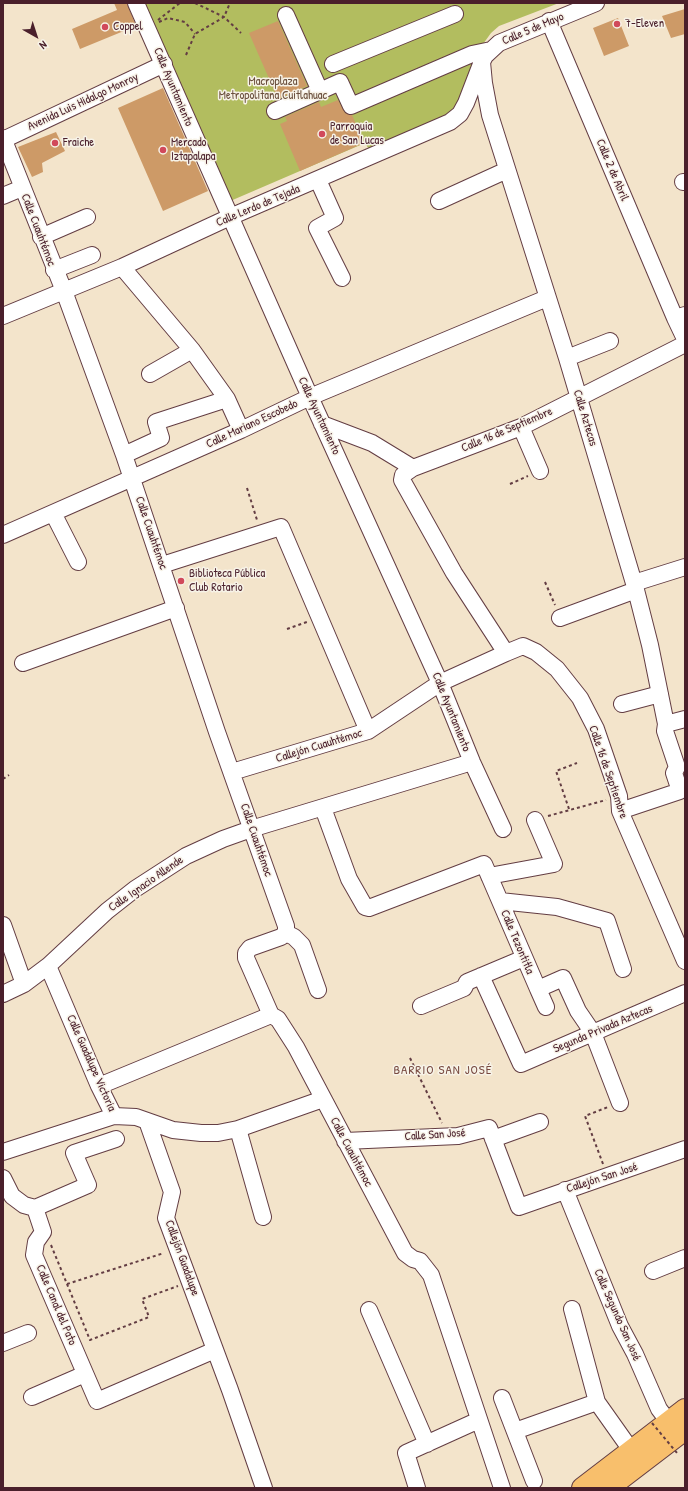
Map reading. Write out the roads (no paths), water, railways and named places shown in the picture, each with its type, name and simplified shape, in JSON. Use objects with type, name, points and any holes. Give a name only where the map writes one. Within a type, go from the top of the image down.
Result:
[{"type":"main road","points":[[609,1488],[672,1432],[685,1409]]},
{"type":"main road","points":[[582,1488],[631,1450],[672,1432]]},
{"type":"street","name":"Calle Ayuntamiento","points":[[136,3],[322,424],[440,683],[472,762],[503,829]]},
{"type":"street","name":"Calle 5 de Mayo","points":[[340,82],[351,106],[472,54],[486,56],[499,43],[549,21],[596,3]]},
{"type":"street","points":[[274,111],[340,82],[332,63],[455,14]]},
{"type":"street","points":[[286,15],[320,91]]},
{"type":"street","name":"Calle 2 de Abril","points":[[549,21],[680,316]]},
{"type":"street","name":"Calle Aztecas","points":[[486,56],[484,83],[490,115],[567,358],[635,586],[660,694],[666,724],[665,731],[677,767],[674,773],[680,791],[619,803]]},
{"type":"street","name":"Calle Lerdo de Tejada","points":[[3,316],[122,267],[230,217],[450,122],[460,114],[466,103],[486,56]]},
{"type":"street","name":"Avenida Luis Hidalgo Monroy","points":[[3,139],[164,64]]},
{"type":"street","name":"Calle Cuauhtémoc","points":[[3,139],[54,270],[64,291],[124,456],[286,926],[286,933],[281,937],[250,948],[246,953],[246,958],[270,1015],[278,1019],[296,1047],[405,1253],[413,1259],[420,1261],[431,1275],[502,1488]]},
{"type":"street","points":[[439,201],[507,170]]},
{"type":"street","points":[[318,180],[334,218],[317,228],[342,278]]},
{"type":"street","points":[[3,196],[22,188]]},
{"type":"street","points":[[41,237],[87,217]]},
{"type":"street","points":[[54,270],[92,255]]},
{"type":"street","points":[[122,267],[192,350],[228,399],[241,430]]},
{"type":"street","name":"Calle Mariano Escobedo","points":[[3,535],[132,479],[310,397],[547,298]]},
{"type":"street","points":[[680,316],[685,339]]},
{"type":"street","points":[[567,358],[610,341]]},
{"type":"street","name":"Calle 16 de Septiembre","points":[[413,468],[521,427],[685,344]]},
{"type":"street","points":[[150,374],[192,350]]},
{"type":"street","points":[[124,456],[161,438],[156,422],[228,399]]},
{"type":"street","points":[[322,424],[372,443],[413,468],[403,476],[402,480],[404,485],[454,574],[506,653]]},
{"type":"street","points":[[521,427],[540,470]]},
{"type":"street","points":[[53,513],[78,562]]},
{"type":"street","points":[[162,565],[281,527],[368,731]]},
{"type":"street","points":[[560,618],[635,586],[685,567]]},
{"type":"street","points":[[23,663],[176,608]]},
{"type":"street","name":"Calle 16 de Septiembre","points":[[440,683],[523,646],[536,652],[558,669],[580,698],[596,729],[619,803],[685,961]]},
{"type":"street","name":"Callejón Cuauhtémoc","points":[[232,772],[368,731],[440,683]]},
{"type":"street","points":[[622,704],[660,694]]},
{"type":"street","points":[[666,724],[685,719]]},
{"type":"street","name":"Calle Ignacio Allende","points":[[3,994],[24,984],[48,966],[107,911],[159,872],[186,856],[223,839],[252,829],[472,762]]},
{"type":"street","name":"Calle Tezontitla","points":[[323,808],[349,879],[361,904],[365,907],[369,908],[484,864],[538,989],[563,978],[578,1011],[594,1034],[620,1103]]},
{"type":"street","points":[[489,876],[554,864],[535,820]]},
{"type":"street","points":[[500,901],[556,907],[607,921],[623,969]]},
{"type":"street","points":[[3,924],[24,984]]},
{"type":"street","points":[[286,933],[294,937],[302,945],[318,990]]},
{"type":"street","points":[[421,1006],[464,988],[467,982],[524,958]]},
{"type":"street","name":"Calle Guadalupe Victoria","points":[[48,966],[99,1086],[114,1116],[136,1117],[173,1130],[218,1133],[238,1129],[323,1099]]},
{"type":"street","name":"Segunda Privada Aztecas","points":[[481,976],[521,1064],[594,1034],[685,993]]},
{"type":"street","points":[[538,989],[546,1008]]},
{"type":"street","points":[[99,1086],[270,1015]]},
{"type":"street","points":[[3,1152],[114,1116]]},
{"type":"street","name":"Callejón Guadalupe","points":[[147,1121],[172,1192],[166,1218],[264,1488]]},
{"type":"street","points":[[493,1138],[540,1122]]},
{"type":"street","name":"Calle San José","points":[[345,1141],[448,1135],[458,1136],[489,1128],[493,1138]]},
{"type":"street","points":[[238,1129],[263,1217]]},
{"type":"street","name":"Callejón San José","points":[[493,1138],[519,1207],[685,1149]]},
{"type":"street","points":[[3,1178],[12,1196],[24,1205],[35,1208],[88,1185],[74,1153],[116,1139]]},
{"type":"street","name":"Calle Segundo San José","points":[[565,1190],[620,1326],[635,1354],[658,1409],[672,1432]]},
{"type":"street","name":"Calle Canal del Pato","points":[[35,1208],[43,1232],[36,1242],[34,1255],[97,1401],[215,1350]]},
{"type":"street","points":[[653,1271],[685,1258]]},
{"type":"street","points":[[572,1309],[597,1402],[631,1450]]},
{"type":"street","points":[[369,1310],[427,1444]]},
{"type":"street","points":[[3,1343],[28,1333]]},
{"type":"street","points":[[32,1397],[86,1374]]},
{"type":"street","points":[[502,1398],[534,1481]]},
{"type":"street","points":[[515,1431],[597,1402]]},
{"type":"street","points":[[417,1488],[406,1453],[479,1420]]},
{"type":"place","name":"7-Eleven","points":[[617,24]]},
{"type":"place","name":"Coppel","points":[[105,27]]},
{"type":"place","name":"Parroquia de San Lucas","points":[[322,134]]},
{"type":"place","name":"Fraiche","points":[[55,143]]},
{"type":"place","name":"Mercado Iztapalapa","points":[[163,150]]},
{"type":"place","name":"Biblioteca Pública Club Rotario","points":[[181,581]]},
{"type":"district","name":"BARRIO SAN JOSÉ","points":[[443,1071]]},
{"type":"park label","name":"Macroplaza Metropolitana Cuitlahuac","points":[[273,89]]}]
